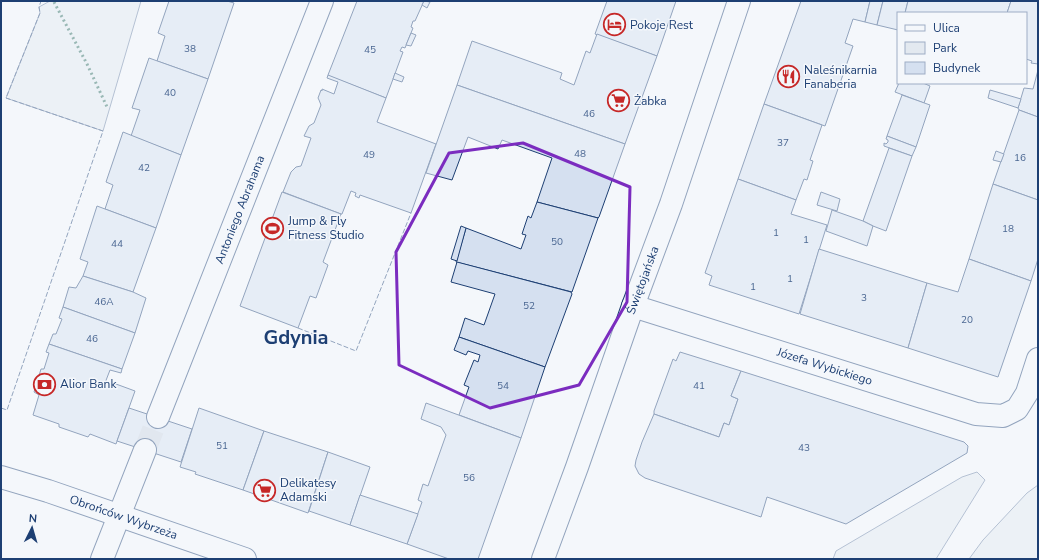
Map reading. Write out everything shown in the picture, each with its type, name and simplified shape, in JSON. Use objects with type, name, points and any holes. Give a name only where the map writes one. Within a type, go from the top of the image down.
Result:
[{"type":"street","name":"Antoniego Abrahama","points":[[158,417],[322,1]]},
{"type":"street","name":"Świętojańska","points":[[543,559],[671,204],[739,1]]},
{"type":"street","name":"Józefa Wybickiego","points":[[633,306],[976,414],[1003,416],[1017,409],[1027,392],[1038,359]]},
{"type":"street","points":[[102,559],[145,450]]},
{"type":"street","name":"Obrońców Wybrzeża","points":[[1,477],[48,491],[245,559]]},
{"type":"highlighted area","points":[[523,143],[630,187],[627,302],[579,385],[490,408],[399,365],[396,252],[449,153]]},
{"type":"green space","points":[[50,1],[141,1],[103,131],[6,98],[40,13],[39,7]]},
{"type":"green space","points":[[977,472],[985,480],[936,559],[833,559],[836,551],[962,477]]},
{"type":"green space","points":[[1038,485],[1038,559],[969,559],[983,540],[1027,493]]},
{"type":"building","points":[[169,1],[227,1],[234,3],[208,79],[157,61],[165,36],[158,33]]},
{"type":"building","points":[[357,1],[424,1],[415,21],[413,21],[411,27],[413,28],[405,48],[402,47],[400,51],[403,52],[386,98],[328,75]]},
{"type":"building","points":[[424,1],[430,2],[427,8],[422,5]]},
{"type":"building","points":[[607,1],[676,1],[657,56],[595,34]]},
{"type":"building","points":[[801,1],[870,1],[865,22],[853,19],[845,43],[853,46],[825,126],[764,104]]},
{"type":"building","points":[[870,1],[883,1],[877,25],[865,22]]},
{"type":"building","points":[[883,1],[908,1],[905,12],[897,12],[897,30],[877,25]]},
{"type":"building","points":[[908,1],[1011,1],[1007,12],[905,12]]},
{"type":"building","points":[[1011,1],[1038,1],[1038,64],[1031,63],[1032,61],[1027,59],[1027,12],[1007,12]]},
{"type":"building","points":[[411,33],[416,35],[411,46],[406,45]]},
{"type":"building","points":[[597,34],[657,56],[625,144],[457,85],[472,41],[562,73],[560,79],[574,85],[586,51],[590,53]]},
{"type":"building","points":[[149,58],[208,79],[181,155],[131,136],[140,110],[132,108]]},
{"type":"building","points":[[1038,70],[1038,117],[1019,110],[1018,108],[1024,88],[1033,89]]},
{"type":"building","points":[[395,73],[404,77],[402,82],[393,79]]},
{"type":"building","points":[[328,75],[386,98],[377,122],[436,144],[411,213],[360,195],[359,198],[355,196],[356,193],[351,191],[341,214],[283,192],[291,172],[296,167],[301,166],[311,138],[304,136],[309,126],[314,123],[321,105],[318,98],[321,90],[322,91],[322,89],[334,94],[338,82],[327,78]]},
{"type":"building","points":[[899,84],[925,84],[930,86],[924,103],[895,92]]},
{"type":"building","points":[[457,85],[625,144],[599,217],[598,218],[537,202],[552,158],[502,140],[498,149],[468,137],[452,180],[426,173]]},
{"type":"building","points":[[990,90],[1021,99],[1018,108],[988,98]]},
{"type":"building","points":[[902,95],[930,105],[916,147],[887,136]]},
{"type":"building","points":[[764,104],[822,125],[810,160],[813,161],[807,180],[804,179],[796,200],[738,179]]},
{"type":"building","points":[[1019,110],[1038,117],[1038,200],[993,184]]},
{"type":"building","points":[[123,132],[181,155],[156,228],[105,209],[113,185],[106,182]]},
{"type":"building","points":[[887,136],[916,147],[912,156],[884,146],[884,143],[886,144],[888,142],[886,139]]},
{"type":"building","points":[[889,148],[912,156],[886,231],[863,221]]},
{"type":"building","points":[[996,151],[1004,154],[1001,162],[993,160]]},
{"type":"building","points":[[738,179],[796,200],[791,214],[827,225],[799,314],[709,285],[712,276],[705,273]]},
{"type":"building","points":[[993,184],[1038,200],[1038,259],[1031,281],[969,259]]},
{"type":"building","points":[[282,192],[341,214],[323,262],[328,265],[316,298],[310,296],[298,328],[240,306]]},
{"type":"building","points":[[821,192],[840,199],[837,211],[817,205]]},
{"type":"building","points":[[537,202],[598,218],[572,292],[456,262],[466,228],[521,249],[526,235],[522,234],[528,216],[531,218]]},
{"type":"building","points":[[97,206],[156,228],[133,292],[83,276],[88,262],[80,259]]},
{"type":"building","points":[[832,210],[873,226],[867,246],[826,231]]},
{"type":"building","points":[[461,226],[466,228],[457,261],[451,259]]},
{"type":"building","points":[[819,249],[927,283],[908,348],[800,314]]},
{"type":"building","points":[[969,259],[1031,281],[998,377],[908,348],[927,283],[958,292]]},
{"type":"building","points":[[457,262],[571,292],[572,294],[545,367],[459,337],[465,318],[484,325],[495,294],[451,282]]},
{"type":"building","points":[[83,276],[133,292],[146,298],[135,333],[63,307],[69,287],[76,288]]},
{"type":"building","points":[[63,307],[135,333],[122,369],[49,344],[53,334],[56,334],[62,319],[59,318]]},
{"type":"building","points":[[459,337],[545,367],[521,438],[459,415],[469,387],[464,385],[474,360],[478,362],[480,355],[468,351],[466,355],[454,350]]},
{"type":"building","points":[[49,344],[122,369],[121,373],[110,370],[105,383],[114,387],[116,384],[135,391],[116,444],[90,434],[88,437],[59,427],[59,424],[33,415],[39,395],[34,392],[41,369],[44,369],[49,353],[46,352]]},
{"type":"building","points":[[680,352],[741,371],[731,396],[738,399],[729,425],[724,423],[719,437],[654,414],[673,359],[676,361]]},
{"type":"building","points":[[741,371],[964,442],[968,446],[967,453],[846,524],[767,497],[761,517],[645,478],[639,474],[635,466],[636,460],[654,414],[719,437],[724,423],[729,425],[738,399],[731,396]]},
{"type":"building","points":[[426,403],[521,438],[478,559],[449,559],[407,544],[422,502],[418,500],[423,484],[428,486],[446,435],[441,427],[421,419]]},
{"type":"building","points":[[129,408],[192,429],[181,462],[117,441]]},
{"type":"building","points":[[199,408],[264,431],[243,490],[195,474],[196,472],[180,467]]},
{"type":"building","points":[[264,431],[328,452],[308,513],[243,490]]},
{"type":"building","points":[[328,452],[370,467],[350,525],[309,511]]},
{"type":"building","points":[[360,495],[418,514],[407,544],[350,525]]},
{"type":"tunnel","points":[[145,450],[158,417]]},
{"type":"hedge","points":[[54,2],[87,64],[108,109]]},
{"type":"fence","points":[[1,408],[7,410],[103,131],[6,98],[40,13],[39,7],[41,1]]},
{"type":"fence","points":[[298,328],[356,351],[411,213]]},
{"type":"place","name":"Pokoje Rest","points":[[615,25]]},
{"type":"place","name":"Naleśnikarnia Fanaberia","points":[[789,77]]},
{"type":"place","name":"Żabka","points":[[619,101]]},
{"type":"place","name":"Jump & Fly Fitness Studio","points":[[273,228]]},
{"type":"place","name":"Alior Bank","points":[[45,384]]},
{"type":"place","name":"Delikatesy Adamski","points":[[264,490]]},
{"type":"district","name":"Gdynia","points":[[296,337]]}]
